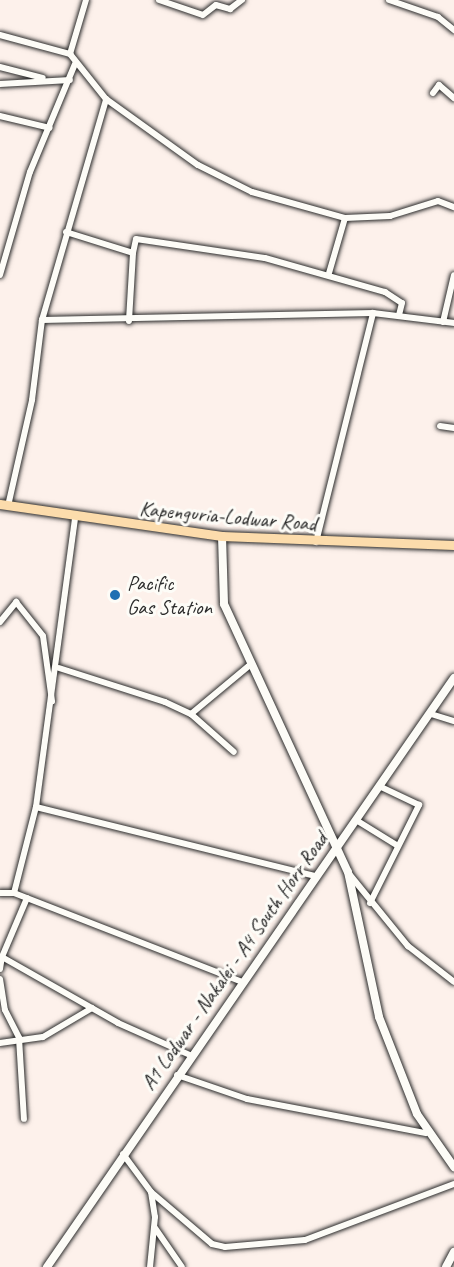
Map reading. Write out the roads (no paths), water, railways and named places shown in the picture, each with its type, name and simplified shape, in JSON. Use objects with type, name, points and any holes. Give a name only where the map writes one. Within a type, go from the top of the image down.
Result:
[{"type":"highway","name":"Kapenguria-Lodwar Road","points":[[4,505],[75,518],[222,536],[316,543],[454,545]]},
{"type":"main road","name":"A1 Lodwar - Nakalei - A4 South Horr Road","points":[[47,1267],[240,981],[431,714],[454,678]]},
{"type":"street","points":[[86,0],[70,54],[75,64],[106,99],[198,165],[252,192],[345,218],[390,216],[438,201],[454,207]]},
{"type":"street","points":[[159,0],[203,15],[216,5],[230,9],[242,0]]},
{"type":"street","points":[[389,0],[438,17],[454,30]]},
{"type":"street","points":[[0,35],[70,54]]},
{"type":"street","points":[[0,275],[30,172],[75,64]]},
{"type":"street","points":[[0,67],[53,81]]},
{"type":"street","points":[[0,84],[70,80]]},
{"type":"street","points":[[433,93],[439,85],[454,98]]},
{"type":"street","points":[[4,505],[32,400],[42,320],[106,99]]},
{"type":"street","points":[[0,116],[50,128]]},
{"type":"street","points":[[329,273],[345,218]]},
{"type":"street","points":[[66,232],[133,253]]},
{"type":"street","points":[[129,321],[135,239],[265,258],[329,273],[396,297],[402,303],[399,315]]},
{"type":"street","points":[[442,322],[454,275]]},
{"type":"street","points":[[42,320],[129,321],[373,313],[454,323]]},
{"type":"street","points":[[316,543],[373,313]]},
{"type":"street","points":[[440,426],[454,428]]},
{"type":"street","points":[[14,893],[36,807],[53,703],[75,518]]},
{"type":"street","points":[[222,536],[224,604],[348,872],[370,903],[408,946],[454,982]]},
{"type":"street","points":[[0,622],[16,602],[43,636],[53,703]]},
{"type":"street","points":[[191,714],[251,664]]},
{"type":"street","points":[[58,668],[191,714],[234,752]]},
{"type":"street","points":[[431,714],[454,721]]},
{"type":"street","points":[[370,903],[418,805],[379,786]]},
{"type":"street","points":[[36,807],[314,876]]},
{"type":"street","points":[[356,820],[398,846]]},
{"type":"street","points":[[348,872],[379,1017],[426,1133]]},
{"type":"street","points":[[0,893],[14,893],[240,981]]},
{"type":"street","points":[[0,969],[2,957],[27,898]]},
{"type":"street","points":[[2,957],[92,1008],[190,1055]]},
{"type":"street","points":[[0,979],[5,1010],[19,1038],[24,1119]]},
{"type":"street","points":[[0,1043],[19,1038],[44,1037],[92,1008]]},
{"type":"street","points":[[177,1075],[247,1099],[426,1133],[440,1142],[454,1167]]},
{"type":"street","points":[[123,1154],[151,1192],[212,1244],[225,1247],[305,1240],[454,1184]]},
{"type":"street","points":[[150,1267],[155,1228],[151,1192]]},
{"type":"street","points":[[155,1228],[182,1267]]},
{"type":"street","points":[[446,1267],[454,1252]]},
{"type":"place","name":"Pacific Gas Station","points":[[115,595]]}]
